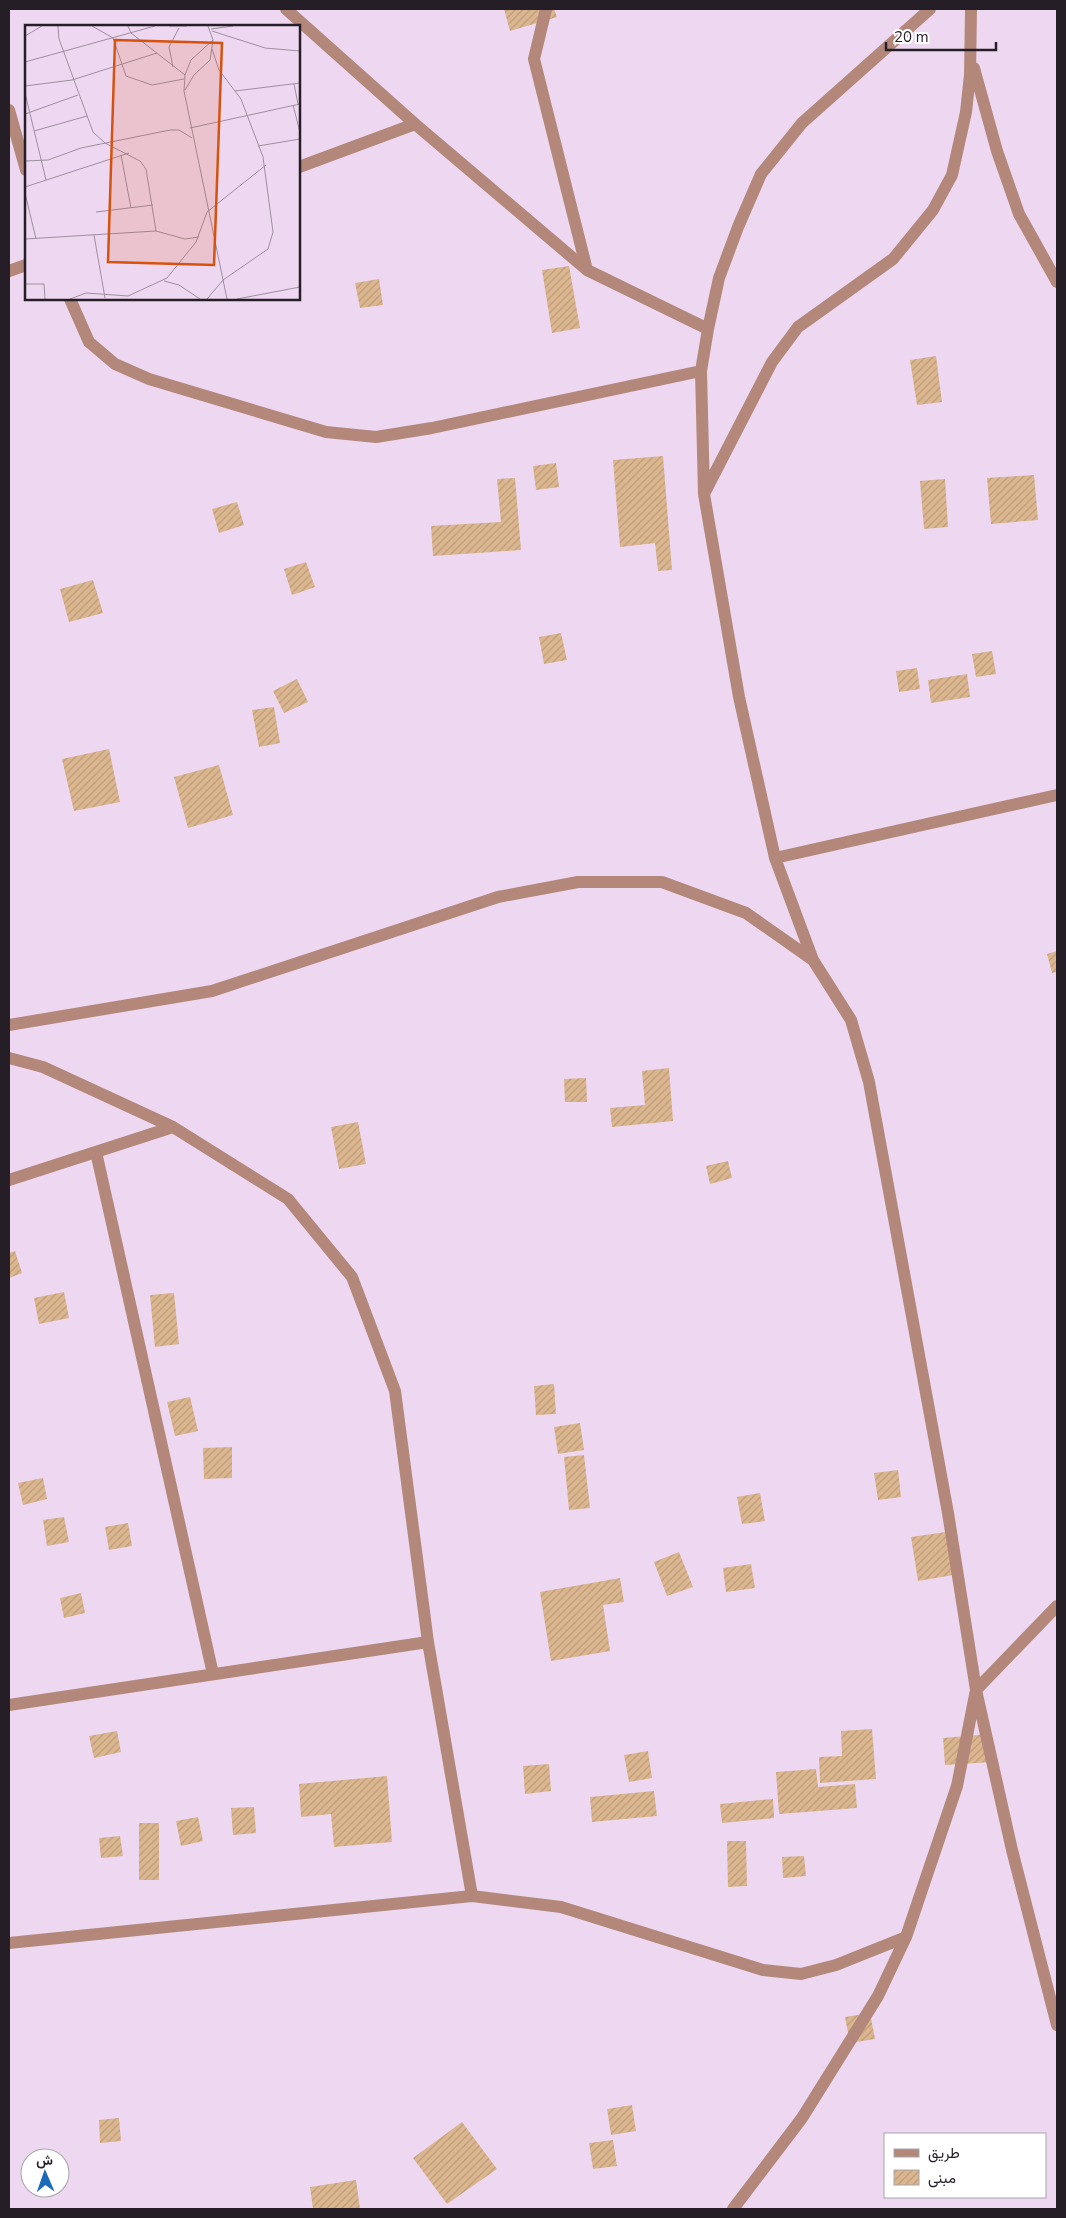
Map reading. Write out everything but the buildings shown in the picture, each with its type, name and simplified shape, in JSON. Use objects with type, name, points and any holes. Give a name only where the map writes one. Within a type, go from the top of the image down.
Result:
[{"type":"street","points":[[286,9],[415,124],[587,270],[708,329]]},
{"type":"street","points":[[546,9],[534,59],[587,270]]},
{"type":"street","points":[[930,9],[802,123],[761,174],[719,278],[708,329],[702,371],[704,494],[739,697],[775,858],[813,960],[851,1020],[870,1082],[948,1513],[976,1690],[1012,1850],[1057,2025]]},
{"type":"street","points":[[704,494],[772,362],[798,327],[893,259],[933,210],[952,175],[966,112],[971,9]]},
{"type":"street","points":[[970,56],[997,151],[1019,214],[1057,282]]},
{"type":"street","points":[[9,110],[25,166]]},
{"type":"street","points":[[300,167],[415,124]]},
{"type":"street","points":[[9,271],[25,265]]},
{"type":"street","points":[[70,300],[90,342],[115,364],[149,379],[326,432],[376,437],[395,434],[702,371]]},
{"type":"street","points":[[775,858],[1057,795]]},
{"type":"street","points":[[9,1025],[212,991],[498,898],[578,882],[662,882],[746,913],[813,960]]},
{"type":"street","points":[[9,1058],[44,1067],[173,1126],[288,1199],[352,1277],[395,1391],[428,1642],[472,1896]]},
{"type":"street","points":[[9,1180],[173,1126]]},
{"type":"street","points":[[96,1152],[213,1674]]},
{"type":"street","points":[[733,2209],[802,2118],[878,1996],[906,1936],[957,1786],[976,1690],[1057,1606]]},
{"type":"street","points":[[9,1705],[428,1642]]},
{"type":"street","points":[[9,1943],[472,1896],[561,1907],[763,1970],[801,1974],[836,1964],[906,1936]]}]
